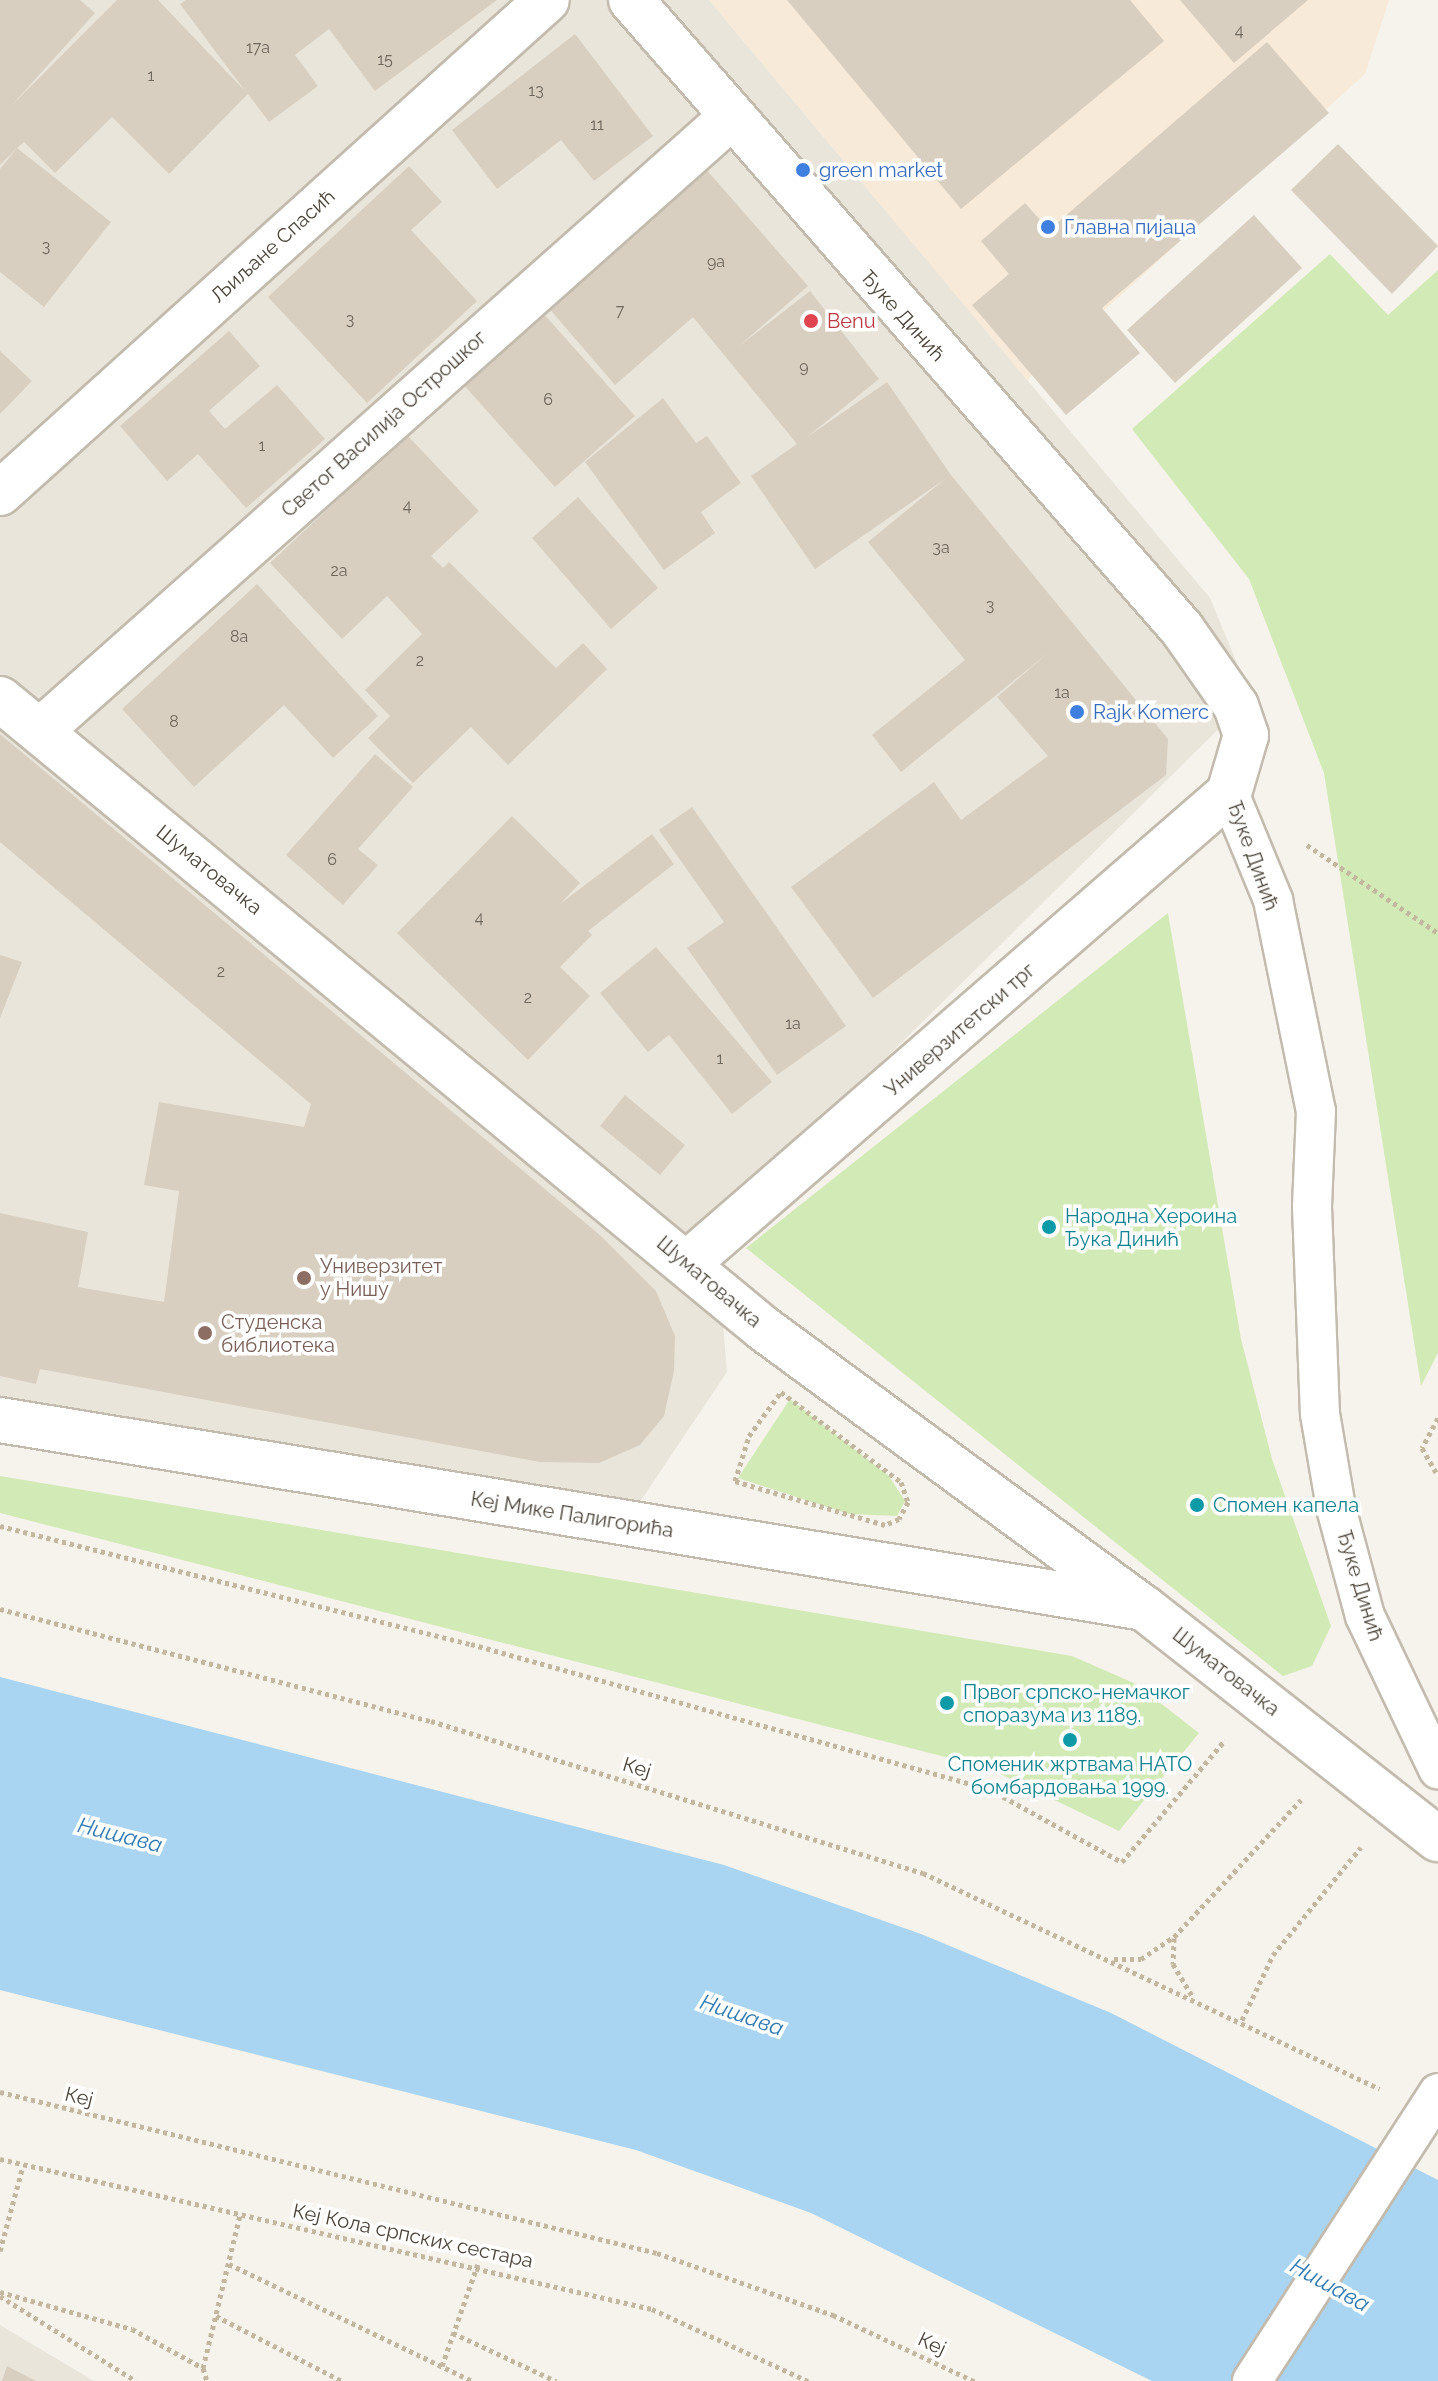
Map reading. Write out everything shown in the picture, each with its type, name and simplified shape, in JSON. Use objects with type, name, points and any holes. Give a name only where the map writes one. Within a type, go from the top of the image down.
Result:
[{"type":"street","name":"Љиљане Спасић","points":[[0,493],[547,0]]},
{"type":"street","name":"Ђуке Динић","points":[[631,0],[729,119],[1220,680],[1246,735],[1229,793],[1273,900],[1316,1111],[1312,1207],[1320,1414],[1336,1508],[1365,1616],[1438,1769]]},
{"type":"street","name":"Светог Василија Острошког","points":[[40,731],[729,119]]},
{"type":"street","name":"Шуматовачка","points":[[0,699],[688,1263],[764,1329],[1144,1608],[1438,1839]]},
{"type":"street","name":"Универзитетски трг","points":[[688,1263],[1229,793]]},
{"type":"street","name":"Кеј Мике Палигорића","points":[[0,1420],[1144,1608]]},
{"type":"street","points":[[1252,2381],[1438,2093]]},
{"type":"path","points":[[1303,842],[1438,933]]},
{"type":"path","points":[[781,1392],[789,1392],[901,1482],[905,1511],[885,1525],[736,1482],[749,1436],[781,1392]]},
{"type":"path","points":[[1438,1418],[1422,1448],[1438,1476]]},
{"type":"path","points":[[0,1526],[471,1644],[989,1789],[1122,1862],[1227,1738]]},
{"type":"path","name":"Кеј","points":[[0,1609],[431,1721],[923,1873],[1242,2020],[1396,2097]]},
{"type":"path","points":[[1112,1960],[1141,1959],[1174,1937],[1302,1799]]},
{"type":"path","points":[[1242,2020],[1273,1955],[1361,1846]]},
{"type":"path","points":[[1174,1937],[1177,1977],[1196,1999]]},
{"type":"path","name":"Кеј","points":[[0,2092],[657,2253],[833,2315],[974,2381]]},
{"type":"path","name":"Кеј Кола српских сестара","points":[[0,2159],[240,2215],[478,2264],[652,2309],[808,2381]]},
{"type":"path","points":[[0,2251],[23,2166]]},
{"type":"path","points":[[207,2381],[203,2368],[240,2215]]},
{"type":"path","points":[[229,2264],[472,2381]]},
{"type":"path","points":[[442,2366],[478,2264]]},
{"type":"path","points":[[0,2294],[132,2329],[203,2368]]},
{"type":"path","points":[[0,2294],[136,2381]]},
{"type":"path","points":[[216,2316],[342,2381]]},
{"type":"path","points":[[453,2333],[556,2381]]},
{"type":"shaded area","points":[[0,0],[709,0],[1210,598],[1251,697],[715,1227],[727,1372],[613,1542],[0,1437]]},
{"type":"shaded area","name":"Главна пијаца","points":[[709,0],[1389,0],[1365,74],[1027,380]]},
{"type":"shaded area","points":[[0,2325],[94,2381],[0,2381]]},
{"type":"green space","points":[[1330,254],[1388,315],[1438,270],[1438,1353],[1421,1386],[1324,773],[1249,579],[1132,429]]},
{"type":"green space","points":[[1168,913],[1241,1339],[1272,1459],[1331,1626],[1312,1666],[1283,1676],[746,1248]]},
{"type":"green space","points":[[790,1399],[889,1476],[905,1501],[897,1516],[849,1514],[738,1478]]},
{"type":"green space","points":[[0,1476],[1072,1656],[1136,1684],[1199,1733],[1119,1831],[988,1768],[0,1513]]},
{"type":"water","name":"Нишава","points":[[0,1677],[724,1865],[921,1934],[1111,2013],[1438,2180],[1438,2381],[1152,2381],[811,2213],[636,2150],[0,1990]]},
{"type":"building","points":[[0,0],[80,0],[95,13],[11,106],[117,0],[158,0],[245,91],[180,4],[186,0],[497,0],[375,91],[329,29],[295,55],[318,86],[269,122],[248,94],[169,174],[112,117],[55,173],[24,142],[0,165]]},
{"type":"building","points":[[787,0],[1130,0],[1164,41],[961,209]]},
{"type":"building","points":[[1180,0],[1308,0],[1234,63]]},
{"type":"building","points":[[575,34],[653,136],[594,181],[561,140],[497,189],[452,130]]},
{"type":"building","points":[[1267,42],[1329,113],[1102,308],[1140,353],[1066,415],[972,305],[1009,274],[981,241],[1025,203],[1049,230]]},
{"type":"building","points":[[1338,144],[1438,246],[1392,294],[1291,190]]},
{"type":"building","points":[[17,148],[111,222],[44,307],[0,272],[0,169]]},
{"type":"building","points":[[409,166],[442,202],[411,230],[477,301],[367,403],[268,297]]},
{"type":"building","points":[[705,168],[808,286],[738,347],[810,291],[879,379],[807,437],[887,382],[951,475],[1168,739],[1166,775],[873,998],[791,887],[934,782],[961,820],[1048,756],[997,697],[1048,653],[901,772],[872,735],[965,660],[868,542],[945,479],[815,569],[751,476],[797,444],[693,317],[615,385],[547,306]]},
{"type":"building","points":[[1254,215],[1302,268],[1175,383],[1127,330]]},
{"type":"building","points":[[542,312],[635,416],[555,487],[462,383]]},
{"type":"building","points":[[229,331],[260,366],[209,411],[225,429],[277,385],[325,439],[246,508],[198,454],[167,481],[120,426]]},
{"type":"building","points":[[0,351],[32,381],[0,414]]},
{"type":"building","points":[[663,398],[696,443],[707,436],[741,483],[701,512],[715,533],[664,570],[585,462]]},
{"type":"building","points":[[407,435],[479,511],[431,556],[443,568],[449,562],[556,668],[583,643],[607,669],[508,765],[471,727],[413,783],[368,738],[390,716],[365,690],[422,634],[387,596],[342,639],[270,563]]},
{"type":"building","points":[[578,497],[658,588],[611,629],[532,538]]},
{"type":"building","points":[[257,584],[378,716],[333,758],[284,705],[194,787],[122,709]]},
{"type":"building","points":[[0,734],[601,1236],[656,1291],[675,1336],[674,1371],[664,1416],[640,1445],[599,1463],[540,1462],[40,1369],[36,1384],[0,1376],[0,1213],[88,1232],[78,1287],[164,1302],[179,1191],[144,1185],[159,1102],[304,1127],[311,1104],[0,842]]},
{"type":"building","points":[[375,754],[413,787],[358,849],[378,865],[343,905],[286,855]]},
{"type":"building","points":[[692,807],[846,1026],[777,1075],[687,948],[724,922],[659,830]]},
{"type":"building","points":[[512,816],[580,883],[560,904],[652,834],[674,864],[588,931],[592,935],[560,967],[590,996],[528,1060],[397,933]]},
{"type":"building","points":[[656,947],[772,1082],[732,1114],[669,1035],[648,1052],[600,993]]},
{"type":"building","points":[[0,955],[22,962],[0,1018]]},
{"type":"building","points":[[625,1095],[685,1145],[660,1175],[600,1126]]},
{"type":"building","points":[[7,2366],[36,2381],[2,2381]]},
{"type":"place","name":"green market","points":[[803,170]]},
{"type":"place","name":"Главна пијаца","points":[[1048,227]]},
{"type":"place","name":"Benu","points":[[811,321]]},
{"type":"place","name":"Rajk Komerc","points":[[1077,712]]},
{"type":"place","name":"Народна Хероина Ђука Динић","points":[[1049,1227]]},
{"type":"place","name":"Универзитет у Нишу","points":[[304,1278]]},
{"type":"place","name":"Студенска библиотека","points":[[205,1333]]},
{"type":"place","name":"Спомен капела","points":[[1197,1505]]},
{"type":"place","name":"Првог српско-немачког споразума из 1189.","points":[[947,1703]]},
{"type":"place","name":"Споменик жртвама НАТО бомбардовања 1999.","points":[[1070,1740]]}]
